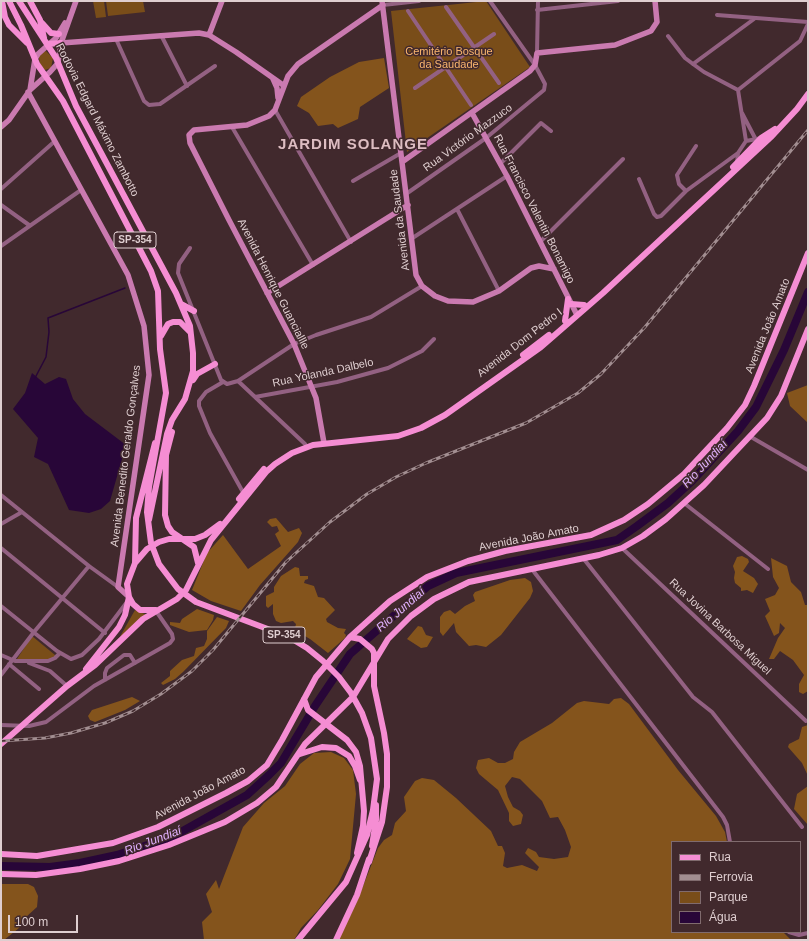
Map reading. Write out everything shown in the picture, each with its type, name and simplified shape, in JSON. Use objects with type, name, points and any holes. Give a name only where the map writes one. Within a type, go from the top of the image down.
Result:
[{"type":"main road","name":"SP-354","points":[[2,1],[5,17],[9,25],[30,46]]},
{"type":"main road","name":"Rodovia Edgard Máximo Zambotto","points":[[9,1],[35,59],[63,101],[151,271],[160,300],[160,339],[166,393],[149,487],[147,512],[151,543],[159,564],[169,579],[183,593],[206,607],[289,637],[307,648],[339,677],[357,704],[367,726],[373,747],[377,779],[375,798],[367,835],[359,856],[346,882],[298,940]]},
{"type":"main road","name":"Rodovia Edgard Máximo Zambotto","points":[[19,1],[58,63],[76,106],[181,304],[191,333],[193,359],[190,385],[181,406],[172,420],[167,434],[149,522]]},
{"type":"main road","name":"SP-354","points":[[30,1],[40,20],[46,43]]},
{"type":"main road","points":[[40,20],[51,33],[59,34]]},
{"type":"main road","points":[[46,43],[61,43]]},
{"type":"main road","name":"Avenida Dom Pedro I","points":[[245,495],[275,464],[304,448],[324,441],[382,439],[421,428],[446,415],[541,346],[738,165],[772,136],[786,122],[808,94]]},
{"type":"main road","name":"Avenida Dom Pedro I","points":[[233,511],[257,476],[274,460],[305,444],[380,436],[408,430],[429,421],[468,396],[576,314],[584,305],[738,165],[758,138],[786,122]]},
{"type":"main road","name":"Avenida João Amato","points":[[1,854],[37,856],[113,843],[158,827],[226,793],[248,781],[267,765],[316,677],[350,637],[377,611],[427,577],[468,561],[505,551],[591,535],[624,520],[648,504],[679,478],[727,428],[745,405],[808,253]]},
{"type":"main road","points":[[565,321],[569,302],[584,305]]},
{"type":"main road","points":[[181,304],[194,311]]},
{"type":"main road","points":[[160,339],[168,324],[174,322],[180,322],[191,333]]},
{"type":"main road","points":[[1,874],[36,876],[119,861],[169,845],[225,822],[256,803],[276,787],[300,754],[305,744],[327,725],[353,697],[388,639],[411,616],[434,599],[469,582],[622,548],[643,536],[684,503],[704,485],[751,437],[767,418],[781,396],[808,329]]},
{"type":"main road","points":[[190,385],[197,374],[215,364]]},
{"type":"main road","points":[[181,406],[166,455],[164,495],[165,515],[168,526],[194,547],[198,563]]},
{"type":"main road","points":[[135,563],[134,536],[138,505],[159,430]]},
{"type":"main road","points":[[82,674],[120,627],[125,616],[128,600],[127,584],[135,563],[147,549],[159,542],[181,538],[195,539],[205,535],[217,527],[233,511]]},
{"type":"main road","points":[[1,744],[67,686],[95,665],[143,619],[177,599],[186,590],[198,563],[211,540],[233,511]]},
{"type":"main road","points":[[128,600],[140,610],[157,611]]},
{"type":"main road","points":[[350,637],[360,639],[372,649],[375,662],[376,698],[387,754],[387,787],[382,822],[369,862]]},
{"type":"main road","points":[[304,699],[308,710],[347,740],[356,752],[360,766],[364,811],[358,851],[346,880],[337,894]]},
{"type":"main road","points":[[300,754],[322,747],[336,748],[349,756],[355,766],[363,787]]},
{"type":"main road","name":"Rodovia Edgard Máximo Zambotto","points":[[336,940],[357,895],[369,862],[376,820],[375,798]]},
{"type":"street","points":[[1,127],[9,120],[29,91],[58,63],[61,43],[76,1]]},
{"type":"street","points":[[209,35],[222,1]]},
{"type":"street","points":[[313,265],[232,127],[257,122],[269,116],[275,110],[283,85],[298,64],[382,3],[419,1]]},
{"type":"street","points":[[490,1],[535,64]]},
{"type":"street","points":[[402,162],[530,71],[535,64],[537,53],[538,1]]},
{"type":"street","points":[[537,10],[618,1]]},
{"type":"street","points":[[537,53],[616,44],[643,35],[655,27],[657,17],[655,1]]},
{"type":"street","name":"Avenida da Saudade","points":[[382,3],[416,275],[422,286]]},
{"type":"street","points":[[446,7],[499,84]]},
{"type":"street","points":[[29,91],[35,59],[46,43],[59,34],[73,8]]},
{"type":"street","points":[[408,11],[444,67],[471,105]]},
{"type":"street","points":[[717,15],[808,23],[800,41],[738,90]]},
{"type":"street","points":[[693,64],[754,19]]},
{"type":"street","points":[[61,43],[190,32],[209,35],[283,85]]},
{"type":"street","points":[[415,88],[494,34]]},
{"type":"street","points":[[161,35],[187,86]]},
{"type":"street","points":[[668,36],[685,58],[704,72],[738,90]]},
{"type":"street","points":[[116,39],[146,103],[149,105],[160,104],[215,66]]},
{"type":"street","name":"Rua Victório Mazzuco","points":[[406,194],[486,138],[540,96],[544,90],[545,84],[535,64]]},
{"type":"street","points":[[272,77],[277,88],[278,102]]},
{"type":"street","points":[[738,90],[746,141]]},
{"type":"street","name":"Avenida Benedito Geraldo Gonçalves","points":[[29,91],[128,275],[144,326],[148,354],[148,388],[118,587]]},
{"type":"street","points":[[740,109],[758,138]]},
{"type":"street","points":[[275,110],[351,242]]},
{"type":"street","name":"Rua Francisco Valentin Bonamigo","points":[[472,113],[507,176],[576,314]]},
{"type":"street","points":[[500,164],[541,123],[551,131]]},
{"type":"street","name":"Avenida Henrique Guanciallle","points":[[232,127],[194,130],[189,135],[190,143],[294,344],[312,387],[324,441]]},
{"type":"street","points":[[639,179],[654,214],[657,217],[661,216],[686,191],[738,153],[746,141],[772,136]]},
{"type":"street","points":[[1,189],[55,141]]},
{"type":"street","points":[[686,191],[679,184],[677,175],[696,146]]},
{"type":"street","points":[[353,181],[401,153]]},
{"type":"street","points":[[738,153],[738,165]]},
{"type":"street","points":[[540,242],[623,160]]},
{"type":"street","points":[[412,239],[507,176]]},
{"type":"street","points":[[1,246],[81,190]]},
{"type":"street","points":[[267,294],[408,205]]},
{"type":"street","points":[[1,206],[29,225]]},
{"type":"street","points":[[458,209],[499,291]]},
{"type":"street","points":[[190,248],[178,269],[223,382]]},
{"type":"street","points":[[245,495],[210,433],[199,406],[199,401],[206,392],[223,382],[230,384],[238,381],[294,344],[316,335],[371,317],[422,286],[435,296],[448,302],[461,303],[482,299],[499,291],[531,268],[539,266],[554,269]]},
{"type":"street","name":"Rua Yolanda Dalbelo","points":[[255,396],[312,387],[388,368],[427,349],[434,339]]},
{"type":"street","points":[[238,381],[305,444]]},
{"type":"street","points":[[751,437],[808,470]]},
{"type":"street","points":[[1,495],[89,566],[118,587],[128,600],[105,633],[76,658],[68,658],[60,653],[1,606]]},
{"type":"street","points":[[684,503],[768,569]]},
{"type":"street","points":[[1,524],[22,512]]},
{"type":"street","points":[[1,548],[105,633]]},
{"type":"street","name":"Rua Jovina Barbosa Miguel","points":[[622,548],[806,720]]},
{"type":"street","points":[[582,558],[693,698],[712,712],[802,827]]},
{"type":"street","points":[[1,675],[61,598],[89,566]]},
{"type":"street","points":[[531,568],[711,803],[727,825],[730,841]]},
{"type":"street","points":[[1,725],[29,726],[46,722],[105,680],[173,639],[172,634],[157,611]]},
{"type":"street","points":[[10,662],[52,661],[60,653]]},
{"type":"street","points":[[1,655],[39,689]]},
{"type":"street","points":[[105,680],[107,668],[124,656],[130,655],[135,663]]},
{"type":"street","points":[[25,662],[50,671],[67,686]]},
{"type":"street","points":[[792,933],[799,935],[808,933]]},
{"type":"green space","points":[[93,1],[104,1],[106,17],[96,18]]},
{"type":"green space","points":[[106,1],[143,1],[145,12],[108,16]]},
{"type":"green space","name":"Cemitério Bosque da Saudade","points":[[486,1],[530,67],[407,152],[391,11]]},
{"type":"green space","points":[[46,51],[53,58],[51,68],[45,70],[40,65],[39,58],[40,54]]},
{"type":"green space","points":[[135,610],[147,615],[117,642]]},
{"type":"green space","points":[[32,636],[55,656],[51,659],[17,659]]},
{"type":"shaded area","points":[[384,58],[389,88],[360,107],[358,119],[338,128],[333,124],[318,126],[309,113],[297,106],[301,97],[330,77],[359,62]]},
{"type":"shaded area","points":[[808,385],[808,423],[790,406],[787,393]]},
{"type":"shaded area","points":[[276,518],[288,532],[299,528],[302,533],[298,542],[260,585],[241,611],[211,601],[192,590],[207,553],[223,535],[248,569],[281,546],[275,534],[279,531],[277,526],[272,527],[267,522],[270,519]]},
{"type":"shaded area","points":[[742,556],[748,559],[749,562],[743,571],[754,578],[758,584],[753,593],[747,590],[741,591],[741,588],[735,583],[735,572],[733,566],[737,557]]},
{"type":"shaded area","points":[[771,558],[787,566],[791,582],[801,592],[805,605],[808,605],[808,691],[803,694],[799,692],[799,684],[804,675],[793,660],[780,651],[774,659],[769,659],[778,638],[785,628],[780,623],[779,633],[774,636],[765,616],[770,611],[765,599],[775,595],[779,588],[773,577]]},
{"type":"shaded area","points":[[295,567],[299,568],[300,576],[308,576],[308,579],[305,580],[304,583],[314,586],[318,597],[324,598],[335,610],[326,619],[327,622],[338,628],[346,629],[344,633],[346,635],[345,638],[328,653],[298,632],[295,628],[296,624],[293,621],[281,623],[276,621],[273,614],[273,604],[268,608],[266,606],[266,596],[274,592],[274,587],[281,576]]},
{"type":"shaded area","points":[[525,578],[531,582],[533,591],[530,598],[501,635],[486,647],[476,645],[469,646],[456,632],[454,623],[443,636],[440,632],[440,617],[444,612],[450,610],[455,614],[465,606],[475,601],[473,595],[475,592],[510,580]]},
{"type":"shaded area","points":[[197,609],[214,615],[213,620],[207,630],[189,632],[170,625],[170,622],[180,623],[182,619]]},
{"type":"shaded area","points":[[217,617],[229,621],[226,628],[183,672],[175,679],[163,685],[161,683],[170,676],[170,671],[182,660],[194,656],[196,648],[204,646],[207,639],[207,631]]},
{"type":"shaded area","points":[[418,626],[422,627],[426,635],[433,637],[427,647],[421,648],[407,639]]},
{"type":"shaded area","points":[[132,697],[140,701],[125,710],[95,722],[90,720],[88,716],[92,710]]},
{"type":"shaded area","points":[[621,698],[629,704],[678,770],[716,816],[725,832],[727,841],[671,841],[671,933],[784,933],[791,940],[338,940],[356,904],[378,848],[384,840],[392,835],[395,823],[406,811],[404,797],[415,781],[422,778],[434,780],[456,798],[491,831],[498,846],[502,846],[505,853],[503,866],[507,868],[522,865],[537,871],[539,867],[525,853],[528,848],[536,852],[539,857],[554,859],[568,857],[571,847],[565,830],[558,817],[550,818],[542,801],[520,779],[512,777],[505,786],[508,797],[513,807],[520,811],[523,815],[521,824],[513,826],[509,821],[509,813],[498,790],[479,774],[476,768],[478,760],[489,758],[498,763],[505,763],[513,759],[514,752],[520,742],[552,723],[577,703],[584,701],[609,704],[614,699]]},
{"type":"shaded area","points":[[808,725],[808,776],[802,763],[788,747],[789,744],[799,739],[802,727]]},
{"type":"shaded area","points":[[331,752],[344,758],[353,770],[356,794],[350,859],[338,884],[318,910],[301,928],[294,940],[204,940],[202,922],[212,912],[206,894],[216,880],[219,889],[243,827],[264,803],[285,786],[300,764],[314,753]]},
{"type":"shaded area","points":[[808,786],[808,825],[794,809],[797,794]]},
{"type":"shaded area","points":[[1,884],[28,884],[34,887],[38,896],[37,907],[26,917],[19,928],[4,940],[1,940]]},
{"type":"water","points":[[32,373],[45,384],[59,377],[66,379],[73,399],[85,414],[126,445],[110,501],[101,509],[89,513],[69,510],[48,464],[34,457],[38,438],[13,409],[25,393]]},
{"type":"waterway","points":[[35,378],[46,357],[49,332],[48,318],[125,288]]},
{"type":"waterway","name":"Rio Jundiaí","points":[[1,866],[50,867],[80,863],[117,855],[172,837],[247,795],[269,775],[281,763],[315,706],[350,654],[428,586],[456,573],[617,540],[637,526],[668,503],[692,481],[738,431],[756,407],[784,350],[808,292]]},
{"type":"railway","points":[[1,741],[45,738],[71,733],[105,723],[133,711],[161,694],[192,671],[213,650],[286,562],[330,522],[367,494],[396,477],[426,463],[526,423],[578,393],[601,374],[645,327],[808,130]]},
{"type":"district","name":"JARDIM SOLANGE","points":[[353,145]]}]
